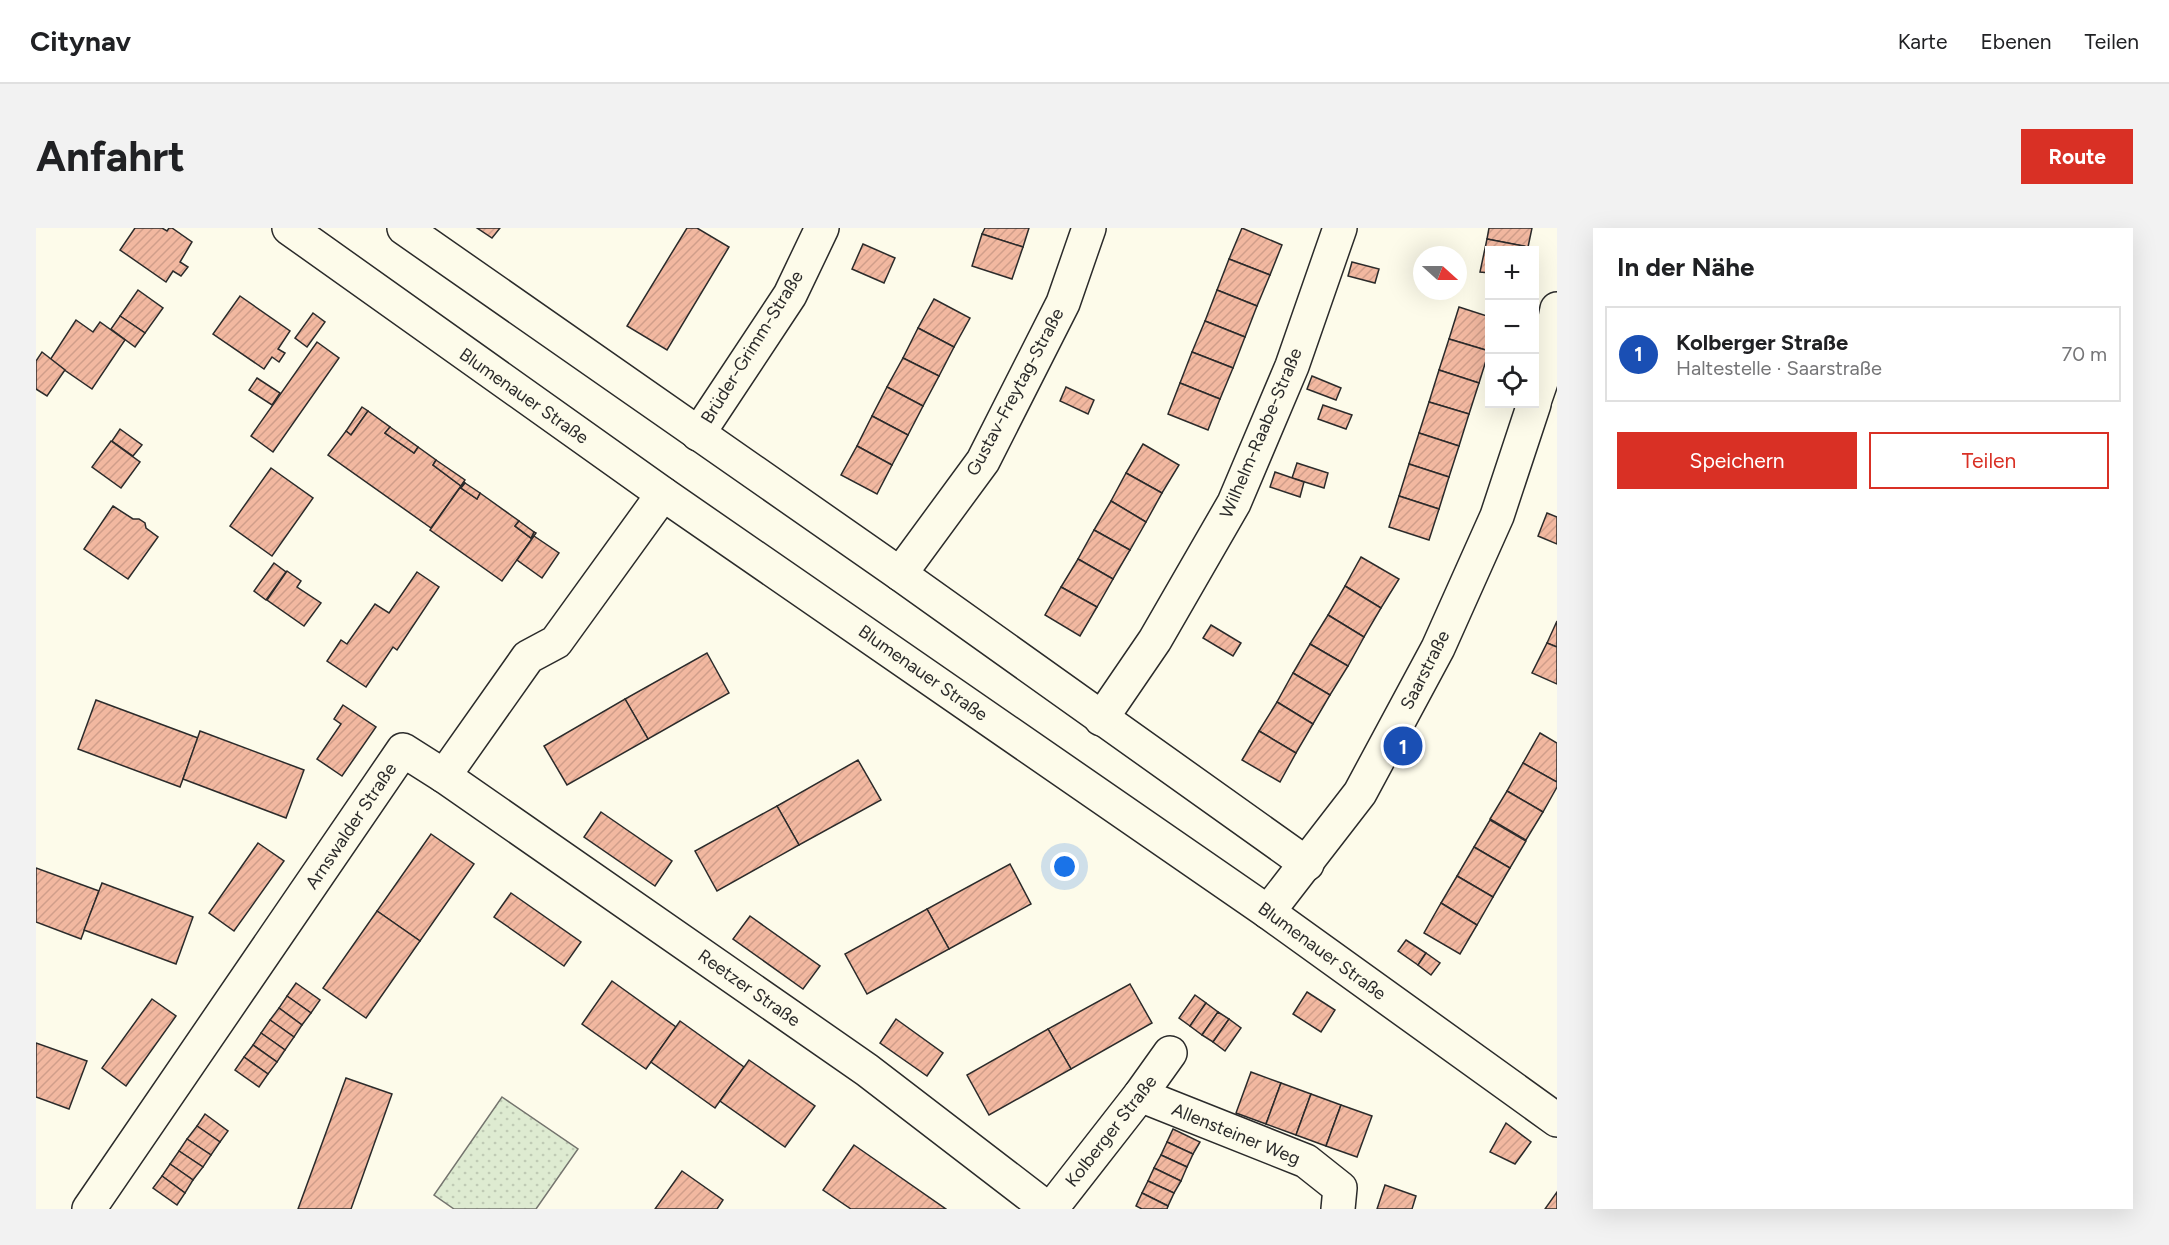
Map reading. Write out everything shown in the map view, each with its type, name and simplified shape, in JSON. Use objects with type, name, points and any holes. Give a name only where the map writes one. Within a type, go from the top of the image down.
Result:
[{"type":"street","name":"Blumenauer Straße","points":[[289,228],[663,494],[1268,912],[1557,1120]]},
{"type":"street","points":[[404,228],[900,574],[1307,864]]},
{"type":"street","name":"Brüder-Grimm-Straße","points":[[698,434],[790,295],[822,228]]},
{"type":"street","name":"Gustav-Freytag-Straße","points":[[900,574],[983,461],[1063,303],[1089,228]]},
{"type":"street","name":"Wilhelm-Raabe-Straße","points":[[1101,719],[1155,640],[1234,503],[1292,366],[1340,228]]},
{"type":"street","name":"Saarstraße","points":[[1539,388],[1557,309]]},
{"type":"street","name":"Saarstraße","points":[[1268,912],[1360,793],[1438,648],[1497,516],[1532,408]]},
{"type":"street","points":[[444,776],[528,657],[556,642],[663,494]]},
{"type":"street","name":"Arnswalder Straße","points":[[89,1209],[403,750],[444,776]]},
{"type":"street","name":"Reetzer Straße","points":[[444,776],[867,1071],[1050,1209]]},
{"type":"street","name":"Kolberger Straße","points":[[1050,1209],[1140,1095],[1170,1053]]},
{"type":"street","name":"Allensteiner Weg","points":[[1140,1095],[1306,1161],[1340,1188],[1338,1209]]},
{"type":"green space","points":[[502,1097],[578,1149],[536,1209],[454,1209],[434,1195]]},
{"type":"building","points":[[135,228],[162,228],[167,231],[172,228],[192,242],[180,262],[188,267],[181,276],[173,271],[166,282],[120,250]]},
{"type":"building","points":[[477,228],[500,228],[492,238]]},
{"type":"building","points":[[687,228],[697,228],[729,247],[667,350],[627,326]]},
{"type":"building","points":[[985,228],[1029,228],[1023,247],[982,234]]},
{"type":"building","points":[[1242,228],[1282,245],[1270,275],[1229,259]]},
{"type":"building","points":[[1489,228],[1532,228],[1528,246],[1487,239]]},
{"type":"building","points":[[982,234],[1023,247],[1012,279],[972,266]]},
{"type":"building","points":[[1487,239],[1523,246],[1486,246]]},
{"type":"building","points":[[863,244],[895,258],[884,283],[852,269]]},
{"type":"building","points":[[1485,248],[1485,272],[1480,272]]},
{"type":"building","points":[[1229,259],[1270,275],[1257,306],[1217,290]]},
{"type":"building","points":[[1352,262],[1379,269],[1375,283],[1348,276]]},
{"type":"building","points":[[138,290],[163,308],[145,333],[120,316]]},
{"type":"building","points":[[1217,290],[1257,306],[1245,337],[1205,321]]},
{"type":"building","points":[[240,296],[290,331],[278,349],[285,353],[279,362],[272,357],[264,369],[213,334]]},
{"type":"building","points":[[934,299],[970,318],[954,347],[918,328]]},
{"type":"building","points":[[1459,307],[1485,315],[1485,350],[1449,339]]},
{"type":"building","points":[[313,313],[325,322],[307,347],[295,338]]},
{"type":"building","points":[[120,316],[145,333],[135,347],[111,329]]},
{"type":"building","points":[[76,320],[93,332],[100,322],[125,340],[92,389],[50,360]]},
{"type":"building","points":[[1205,321],[1245,337],[1233,368],[1192,352]]},
{"type":"building","points":[[918,328],[954,347],[939,376],[903,358]]},
{"type":"building","points":[[1449,339],[1485,350],[1485,364],[1479,383],[1439,370]]},
{"type":"building","points":[[317,342],[339,358],[273,452],[251,436]]},
{"type":"building","points":[[42,352],[65,370],[47,396],[36,389],[36,361]]},
{"type":"building","points":[[1192,352],[1233,368],[1220,399],[1180,383]]},
{"type":"building","points":[[903,358],[939,376],[923,406],[887,387]]},
{"type":"building","points":[[1439,370],[1479,383],[1469,414],[1429,402]]},
{"type":"building","points":[[1312,376],[1341,388],[1336,400],[1307,389]]},
{"type":"building","points":[[257,378],[280,393],[272,405],[249,390]]},
{"type":"building","points":[[1180,383],[1220,399],[1208,430],[1168,414]]},
{"type":"building","points":[[887,387],[923,406],[908,435],[872,416]]},
{"type":"building","points":[[1066,387],[1094,400],[1088,414],[1060,401]]},
{"type":"building","points":[[1429,402],[1469,414],[1459,446],[1419,433]]},
{"type":"building","points":[[1323,405],[1352,415],[1346,429],[1318,419]]},
{"type":"building","points":[[362,407],[368,411],[351,435],[346,431]]},
{"type":"building","points":[[368,411],[390,427],[385,433],[414,453],[418,447],[436,460],[433,465],[461,486],[431,528],[328,455],[346,431],[351,435]]},
{"type":"building","points":[[872,416],[908,435],[892,465],[857,446]]},
{"type":"building","points":[[390,427],[418,447],[414,453],[385,433]]},
{"type":"building","points":[[120,429],[142,445],[133,456],[112,441]]},
{"type":"building","points":[[1419,433],[1459,446],[1449,477],[1409,464]]},
{"type":"building","points":[[111,441],[140,462],[121,488],[92,467]]},
{"type":"building","points":[[1143,444],[1179,465],[1162,493],[1126,473]]},
{"type":"building","points":[[857,446],[892,465],[877,494],[841,475]]},
{"type":"building","points":[[436,460],[465,480],[461,486],[433,465]]},
{"type":"building","points":[[1297,463],[1328,473],[1324,488],[1292,478]]},
{"type":"building","points":[[1409,464],[1449,477],[1439,509],[1399,496]]},
{"type":"building","points":[[271,468],[313,498],[272,556],[230,526]]},
{"type":"building","points":[[1275,472],[1304,482],[1300,497],[1270,487]]},
{"type":"building","points":[[1126,473],[1162,493],[1146,522],[1111,501]]},
{"type":"building","points":[[464,482],[461,488],[477,499],[480,493],[519,521],[515,526],[531,538],[534,532],[536,533],[502,581],[430,530]]},
{"type":"building","points":[[465,483],[480,493],[477,499],[461,488]]},
{"type":"building","points":[[1399,496],[1439,509],[1429,540],[1389,527]]},
{"type":"building","points":[[1111,501],[1146,522],[1130,550],[1094,530]]},
{"type":"building","points":[[113,506],[133,519],[139,519],[145,523],[146,528],[158,537],[128,579],[84,549]]},
{"type":"building","points":[[1547,513],[1557,517],[1557,544],[1538,536]]},
{"type":"building","points":[[519,521],[534,532],[531,538],[515,526]]},
{"type":"building","points":[[1094,530],[1130,550],[1113,579],[1078,559]]},
{"type":"building","points":[[534,536],[559,553],[542,578],[517,560]]},
{"type":"building","points":[[1361,557],[1399,579],[1381,608],[1345,586]]},
{"type":"building","points":[[1078,559],[1113,579],[1097,607],[1061,587]]},
{"type":"building","points":[[274,563],[286,572],[266,600],[254,591]]},
{"type":"building","points":[[287,571],[301,581],[297,587],[321,603],[304,626],[267,600]]},
{"type":"building","points":[[417,572],[439,587],[397,650],[393,647],[366,687],[327,661],[341,640],[347,644],[375,604],[389,613]]},
{"type":"building","points":[[1345,586],[1381,608],[1364,637],[1328,615]]},
{"type":"building","points":[[1061,587],[1097,607],[1080,636],[1045,615]]},
{"type":"building","points":[[1328,615],[1364,637],[1348,666],[1310,644]]},
{"type":"building","points":[[1557,621],[1557,647],[1547,643]]},
{"type":"building","points":[[1211,625],[1241,643],[1233,656],[1203,638]]},
{"type":"building","points":[[1547,643],[1557,647],[1557,684],[1532,673]]},
{"type":"building","points":[[1310,644],[1348,666],[1330,695],[1293,673]]},
{"type":"building","points":[[707,653],[729,693],[648,739],[625,699]]},
{"type":"building","points":[[1293,673],[1330,695],[1313,724],[1277,702]]},
{"type":"building","points":[[625,699],[648,739],[567,785],[544,746]]},
{"type":"building","points":[[96,700],[198,738],[180,787],[78,749]]},
{"type":"building","points":[[1277,702],[1313,724],[1296,753],[1259,731]]},
{"type":"building","points":[[343,705],[376,727],[342,776],[317,759],[341,724],[334,719]]},
{"type":"building","points":[[200,731],[304,770],[286,818],[183,779]]},
{"type":"building","points":[[1259,731],[1296,753],[1280,782],[1242,760]]},
{"type":"building","points":[[1540,733],[1557,743],[1557,782],[1523,763]]},
{"type":"building","points":[[858,760],[881,800],[799,845],[777,806]]},
{"type":"building","points":[[1523,763],[1557,782],[1557,787],[1543,812],[1507,791]]},
{"type":"building","points":[[1507,791],[1543,812],[1526,840],[1490,819]]},
{"type":"building","points":[[777,806],[799,845],[717,891],[695,851]]},
{"type":"building","points":[[601,812],[672,861],[655,886],[584,837]]},
{"type":"building","points":[[1490,820],[1526,841],[1510,868],[1474,847]]},
{"type":"building","points":[[431,834],[474,864],[420,941],[377,911]]},
{"type":"building","points":[[258,843],[284,861],[234,931],[209,913]]},
{"type":"building","points":[[1474,847],[1510,868],[1493,897],[1457,876]]},
{"type":"building","points":[[1010,864],[1031,904],[949,949],[927,909]]},
{"type":"building","points":[[36,868],[99,891],[81,939],[36,922]]},
{"type":"building","points":[[1457,876],[1493,897],[1477,925],[1441,903]]},
{"type":"building","points":[[102,883],[193,917],[176,964],[84,930]]},
{"type":"building","points":[[511,893],[581,942],[564,966],[494,917]]},
{"type":"building","points":[[1441,903],[1477,925],[1460,954],[1424,933]]},
{"type":"building","points":[[927,909],[949,949],[867,994],[845,954]]},
{"type":"building","points":[[377,911],[420,941],[366,1018],[323,988]]},
{"type":"building","points":[[750,916],[820,966],[803,989],[733,939]]},
{"type":"building","points":[[1406,940],[1426,953],[1418,965],[1398,951]]},
{"type":"building","points":[[1426,953],[1440,963],[1431,975],[1418,965]]},
{"type":"building","points":[[612,981],[676,1027],[646,1069],[582,1024]]},
{"type":"building","points":[[296,983],[320,1000],[311,1013],[287,996]]},
{"type":"building","points":[[1130,984],[1152,1023],[1071,1069],[1048,1029]]},
{"type":"building","points":[[1307,992],[1335,1010],[1321,1032],[1293,1014]]},
{"type":"building","points":[[1195,995],[1206,1003],[1190,1026],[1179,1018]]},
{"type":"building","points":[[287,996],[311,1013],[302,1025],[279,1008]]},
{"type":"building","points":[[152,999],[176,1016],[126,1086],[102,1068]]},
{"type":"building","points":[[1206,1003],[1218,1012],[1202,1035],[1190,1026]]},
{"type":"building","points":[[279,1008],[302,1025],[294,1037],[270,1020]]},
{"type":"building","points":[[1218,1012],[1229,1019],[1213,1042],[1202,1035]]},
{"type":"building","points":[[896,1019],[943,1053],[927,1076],[880,1043]]},
{"type":"building","points":[[1229,1019],[1241,1028],[1225,1051],[1213,1042]]},
{"type":"building","points":[[270,1020],[294,1037],[285,1050],[261,1033]]},
{"type":"building","points":[[680,1021],[744,1067],[715,1108],[651,1062]]},
{"type":"building","points":[[1048,1029],[1071,1069],[989,1115],[967,1075]]},
{"type":"building","points":[[261,1033],[285,1050],[277,1062],[253,1045]]},
{"type":"building","points":[[36,1043],[87,1061],[69,1109],[36,1097]]},
{"type":"building","points":[[253,1045],[277,1062],[268,1074],[244,1057]]},
{"type":"building","points":[[244,1057],[268,1074],[259,1087],[235,1070]]},
{"type":"building","points":[[749,1060],[815,1106],[785,1147],[720,1101]]},
{"type":"building","points":[[1251,1072],[1281,1083],[1266,1124],[1236,1113]]},
{"type":"building","points":[[346,1078],[392,1094],[351,1209],[298,1209]]},
{"type":"building","points":[[1281,1083],[1311,1094],[1296,1135],[1266,1124]]},
{"type":"building","points":[[1311,1094],[1341,1105],[1326,1146],[1296,1135]]},
{"type":"building","points":[[1341,1105],[1372,1116],[1357,1157],[1326,1146]]},
{"type":"building","points":[[205,1114],[228,1131],[220,1142],[197,1126]]},
{"type":"building","points":[[1506,1123],[1531,1142],[1515,1164],[1490,1152]]},
{"type":"building","points":[[197,1126],[220,1142],[211,1155],[187,1139]]},
{"type":"building","points":[[1173,1129],[1200,1142],[1193,1154],[1167,1142]]},
{"type":"building","points":[[187,1139],[211,1155],[203,1167],[179,1151]]},
{"type":"building","points":[[1167,1142],[1193,1154],[1187,1167],[1161,1155]]},
{"type":"building","points":[[854,1145],[946,1209],[851,1209],[823,1190]]},
{"type":"building","points":[[179,1151],[203,1167],[193,1180],[170,1164]]},
{"type":"building","points":[[1161,1155],[1187,1167],[1181,1181],[1154,1168]]},
{"type":"building","points":[[170,1164],[193,1180],[185,1193],[162,1176]]},
{"type":"building","points":[[1154,1168],[1181,1181],[1174,1193],[1148,1181]]},
{"type":"building","points":[[682,1171],[723,1200],[717,1209],[655,1209]]},
{"type":"building","points":[[162,1176],[185,1193],[177,1205],[153,1188]]},
{"type":"building","points":[[1148,1181],[1174,1193],[1168,1206],[1142,1193]]},
{"type":"building","points":[[1385,1185],[1416,1196],[1412,1209],[1377,1209]]},
{"type":"building","points":[[1557,1192],[1557,1209],[1545,1209]]},
{"type":"building","points":[[1142,1193],[1168,1206],[1167,1209],[1142,1209],[1136,1206]]},
{"type":"place","name":"Kolberger Straße","points":[[1403,746]]}]
